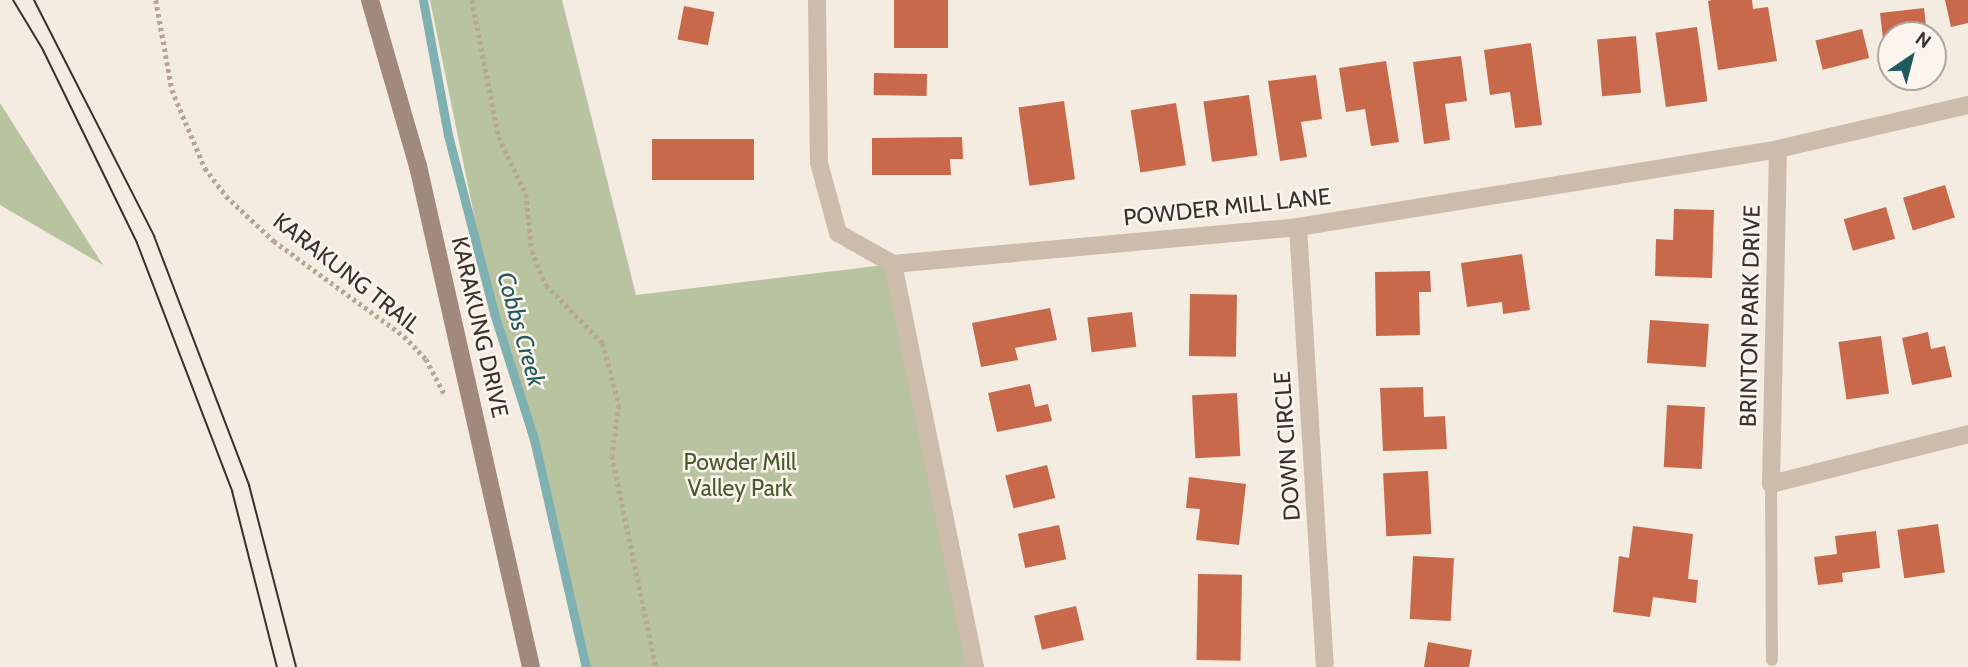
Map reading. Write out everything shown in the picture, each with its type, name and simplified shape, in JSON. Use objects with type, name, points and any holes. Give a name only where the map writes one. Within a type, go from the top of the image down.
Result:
[{"type":"street","name":"KARAKUNG DRIVE","points":[[370,0],[418,166],[531,667]]},
{"type":"street","points":[[817,0],[819,163],[838,233],[893,264],[975,667]]},
{"type":"street","name":"POWDER MILL LANE","points":[[893,264],[1298,227],[1778,149],[1968,105]]},
{"type":"street","name":"BRINTON PARK DRIVE","points":[[1771,484],[1778,149]]},
{"type":"street","name":"DOWN CIRCLE","points":[[1298,227],[1325,663]]},
{"type":"street","points":[[1771,484],[1968,434]]},
{"type":"lane","points":[[1771,484],[1772,660]]},
{"type":"path","name":"KARAKUNG TRAIL","points":[[156,0],[172,90],[212,177],[274,241],[404,336],[426,359],[450,404]]},
{"type":"path","points":[[472,0],[499,137],[526,194],[532,251],[546,285],[603,343],[620,405],[612,456],[656,667]]},
{"type":"green space","name":"Powder Mill Valley Park","points":[[430,0],[562,0],[636,295],[893,264],[975,667],[587,667],[553,523],[494,313]]},
{"type":"green space","points":[[0,103],[103,265],[0,205]]},
{"type":"building","points":[[894,0],[948,0],[948,48],[894,48]]},
{"type":"building","points":[[1752,0],[1753,9],[1768,7],[1777,61],[1718,70],[1708,1]]},
{"type":"building","points":[[1945,0],[1968,0],[1968,23],[1951,27]]},
{"type":"building","points":[[684,6],[714,12],[708,45],[678,39]]},
{"type":"building","points":[[1924,8],[1925,21],[1881,21],[1880,13]]},
{"type":"building","points":[[1697,27],[1707,101],[1666,107],[1655,33]]},
{"type":"building","points":[[1862,29],[1869,58],[1823,70],[1815,41]]},
{"type":"building","points":[[1636,36],[1641,93],[1602,96],[1597,39]]},
{"type":"building","points":[[1531,43],[1542,125],[1515,128],[1510,92],[1490,95],[1484,50]]},
{"type":"building","points":[[1461,56],[1467,101],[1445,104],[1450,140],[1424,144],[1413,62]]},
{"type":"building","points":[[1386,61],[1399,142],[1371,146],[1365,109],[1346,112],[1339,68]]},
{"type":"building","points":[[874,73],[927,74],[927,96],[874,95]]},
{"type":"building","points":[[1316,75],[1322,119],[1301,122],[1307,157],[1280,161],[1268,81]]},
{"type":"building","points":[[1249,95],[1257,155],[1212,162],[1203,101]]},
{"type":"building","points":[[1064,101],[1075,179],[1029,186],[1018,107]]},
{"type":"building","points":[[1176,103],[1186,165],[1140,172],[1131,110]]},
{"type":"building","points":[[962,137],[963,159],[950,159],[951,175],[872,175],[872,138]]},
{"type":"building","points":[[652,139],[754,139],[754,180],[652,180]]},
{"type":"building","points":[[1945,185],[1955,218],[1913,230],[1903,198]]},
{"type":"building","points":[[1886,207],[1895,239],[1853,251],[1844,219]]},
{"type":"building","points":[[1674,209],[1714,210],[1712,278],[1655,276],[1656,239],[1673,240]]},
{"type":"building","points":[[1522,254],[1530,310],[1503,314],[1502,302],[1467,307],[1461,263]]},
{"type":"building","points":[[1430,271],[1431,292],[1419,292],[1420,335],[1376,336],[1375,272]]},
{"type":"building","points":[[1190,294],[1237,295],[1236,357],[1189,356]]},
{"type":"building","points":[[1050,308],[1057,340],[1015,348],[1018,360],[981,367],[972,323]]},
{"type":"building","points":[[1132,312],[1136,347],[1092,352],[1087,317]]},
{"type":"building","points":[[1650,320],[1709,324],[1706,367],[1647,363]]},
{"type":"building","points":[[1928,332],[1931,349],[1945,346],[1952,377],[1912,385],[1902,338]]},
{"type":"building","points":[[1881,336],[1889,393],[1846,399],[1838,342]]},
{"type":"building","points":[[1030,384],[1035,407],[1048,404],[1052,421],[997,432],[988,393]]},
{"type":"building","points":[[1423,387],[1424,417],[1445,416],[1447,449],[1383,451],[1380,388]]},
{"type":"building","points":[[1237,393],[1240,456],[1195,458],[1192,395]]},
{"type":"building","points":[[1667,405],[1705,407],[1702,469],[1664,467]]},
{"type":"building","points":[[1047,465],[1055,498],[1014,508],[1005,475]]},
{"type":"building","points":[[1428,471],[1431,534],[1386,536],[1383,473]]},
{"type":"building","points":[[1189,477],[1246,484],[1239,545],[1196,540],[1200,509],[1186,508]]},
{"type":"building","points":[[1938,524],[1945,573],[1904,578],[1897,530]]},
{"type":"building","points":[[1059,525],[1066,559],[1025,568],[1018,534]]},
{"type":"building","points":[[1633,526],[1693,534],[1688,579],[1698,580],[1696,603],[1653,597],[1650,617],[1613,612],[1619,556],[1629,558]]},
{"type":"building","points":[[1876,531],[1880,568],[1842,573],[1843,582],[1818,585],[1814,557],[1837,554],[1835,536]]},
{"type":"building","points":[[1413,556],[1454,558],[1451,621],[1410,619]]},
{"type":"building","points":[[1198,574],[1242,575],[1240,661],[1196,660]]},
{"type":"building","points":[[1076,606],[1084,640],[1042,650],[1034,616]]},
{"type":"building","points":[[1428,642],[1472,650],[1469,667],[1424,667]]},
{"type":"waterway","name":"Cobbs Creek","points":[[423,0],[448,135],[494,313],[534,439],[586,667]]},
{"type":"tram line","points":[[13,0],[42,48],[137,243],[232,491],[277,667]]},
{"type":"tram line","points":[[34,0],[154,236],[249,485],[296,667]]}]
